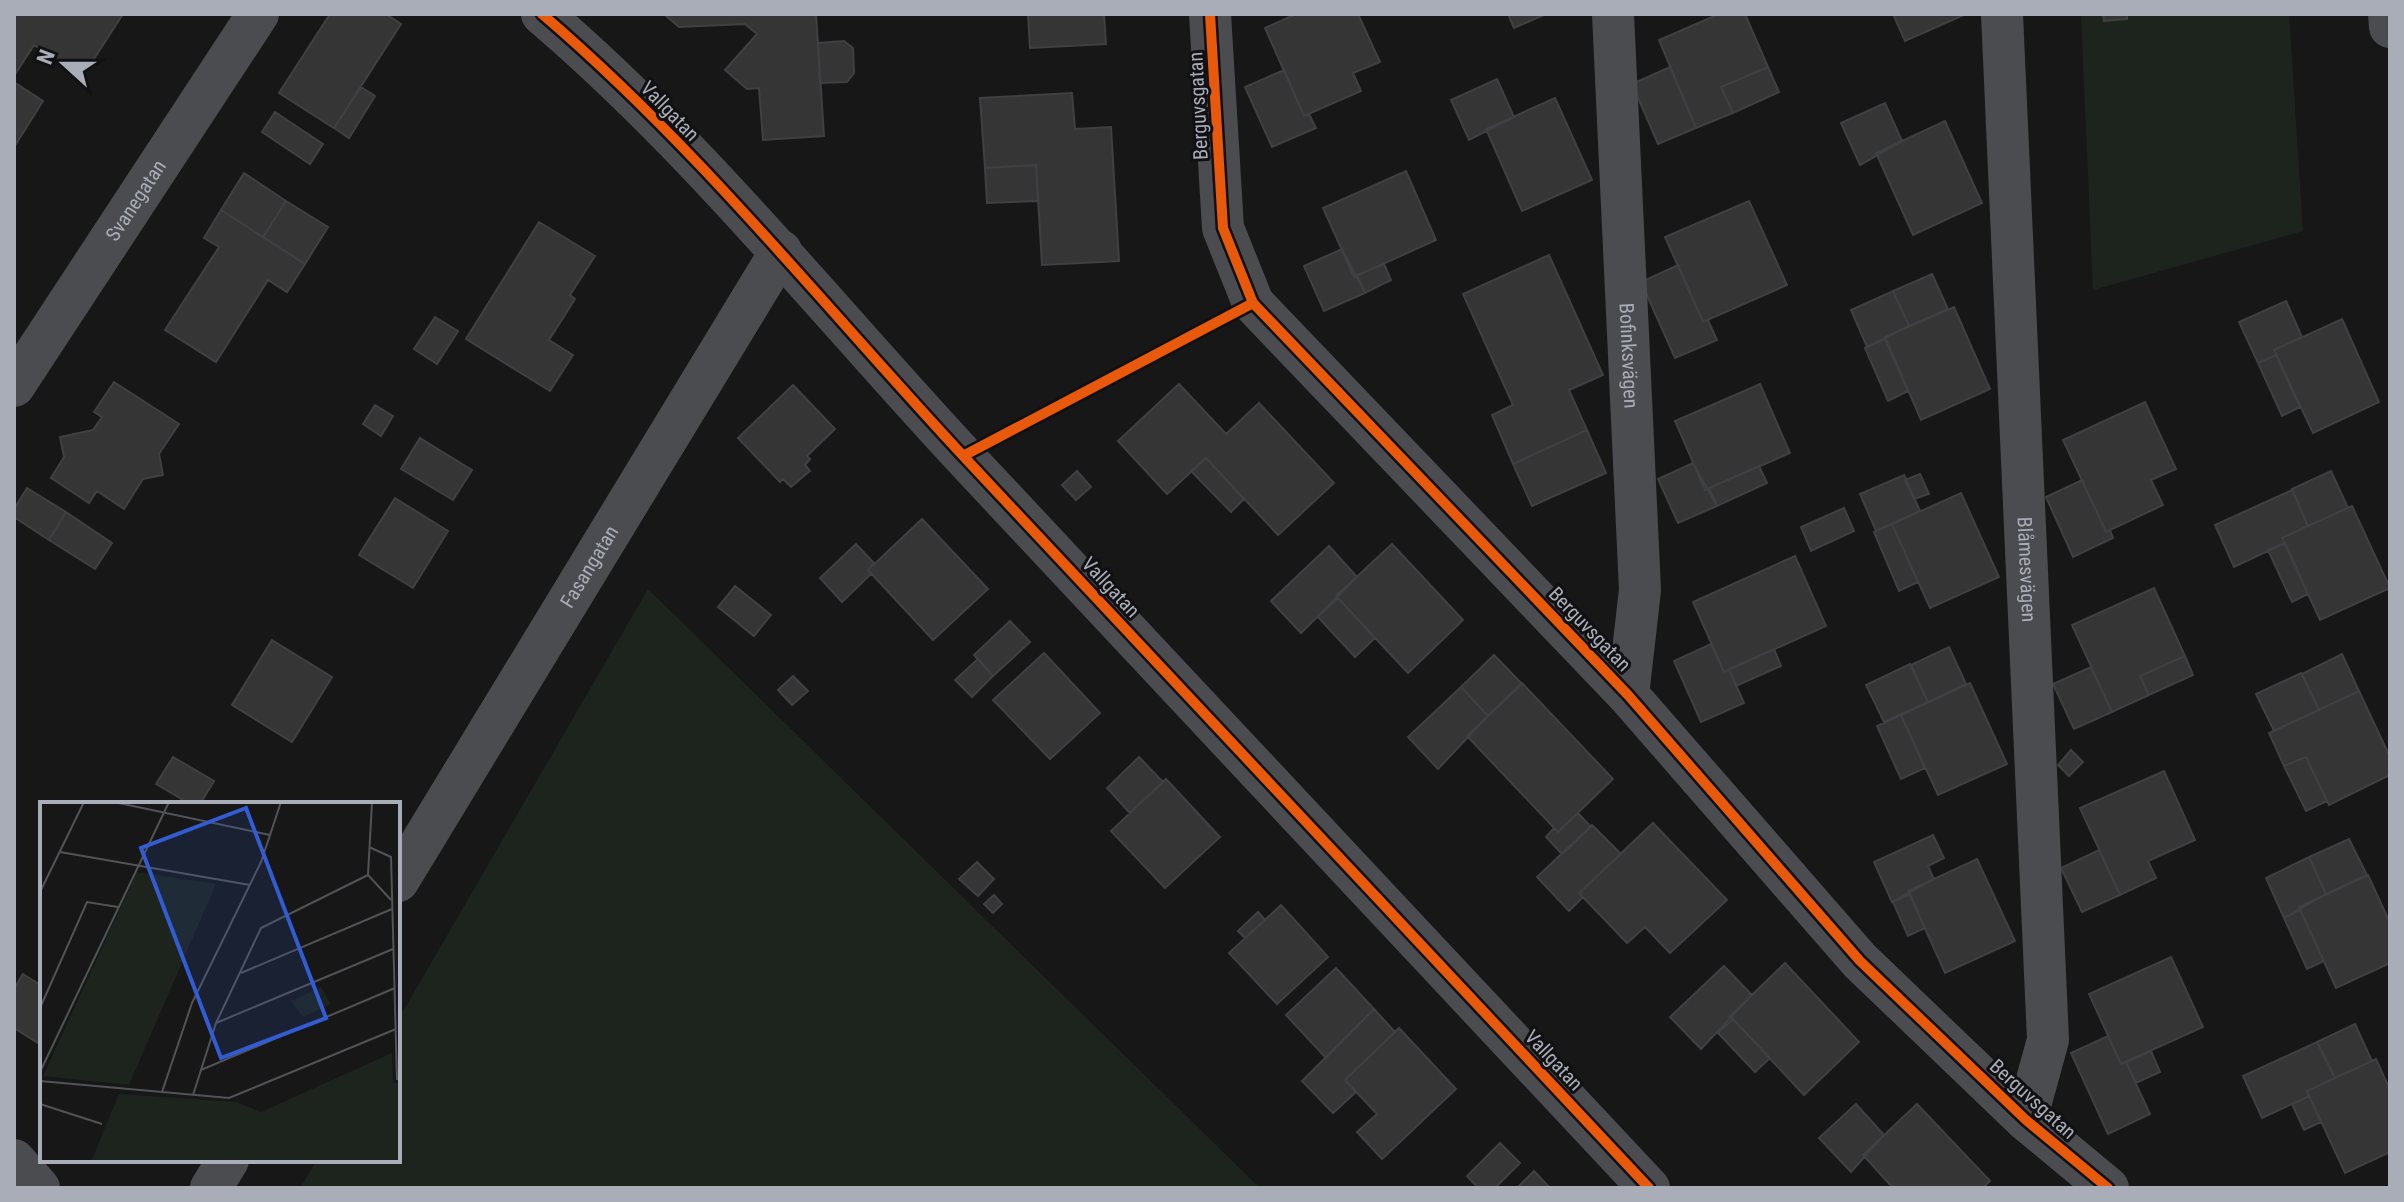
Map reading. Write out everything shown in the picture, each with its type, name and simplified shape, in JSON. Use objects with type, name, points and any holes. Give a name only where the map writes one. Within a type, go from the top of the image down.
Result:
[{"type":"street","name":"Svanegatan","points":[[14,386],[258,14]]},
{"type":"street","name":"Vallgatan","points":[[542,14],[595,59],[781,251],[963,456],[1649,1188]]},
{"type":"street","name":"Berguvsgatan","points":[[1210,14],[1223,228],[1253,303],[1628,695],[1860,961],[2026,1120],[2108,1188]]},
{"type":"street","name":"Bofinksvägen","points":[[1613,14],[1640,590],[1628,695]]},
{"type":"street","name":"Blåmesvägen","points":[[2002,14],[2048,1040],[2026,1120]]},
{"type":"street","points":[[2389,14],[2390,27]]},
{"type":"street","name":"Fasangatan","points":[[400,878],[781,251]]},
{"type":"street","points":[[14,1160],[39,1188]]},
{"type":"street","points":[[211,1188],[227,1162]]},
{"type":"shaded area","points":[[2081,14],[2289,14],[2303,231],[2093,290]]},
{"type":"shaded area","points":[[648,589],[1260,1188],[300,1188],[316,1162],[400,1162],[400,1017]]},
{"type":"building","points":[[14,14],[123,14],[83,76],[34,45],[14,76]]},
{"type":"building","points":[[330,14],[386,14],[401,24],[334,128],[279,93]]},
{"type":"building","points":[[664,14],[816,14],[824,136],[763,140],[759,88],[747,89],[725,70],[757,34],[745,24],[679,27]]},
{"type":"building","points":[[1028,14],[1104,14],[1106,44],[1030,48]]},
{"type":"building","points":[[1296,14],[1358,14],[1380,62],[1353,73],[1361,91],[1304,116],[1265,28]]},
{"type":"building","points":[[1508,14],[1546,14],[1514,28]]},
{"type":"building","points":[[1719,14],[1745,14],[1768,67],[1721,87],[1733,113],[1696,128],[1659,40]]},
{"type":"building","points":[[1893,14],[1966,14],[1905,41]]},
{"type":"building","points":[[2103,14],[2127,14],[2127,19],[2104,21]]},
{"type":"building","points":[[844,41],[853,48],[854,73],[847,82],[820,83],[818,43]]},
{"type":"building","points":[[1670,67],[1696,128],[1658,144],[1632,84]]},
{"type":"building","points":[[1768,67],[1779,92],[1733,113],[1721,87]]},
{"type":"building","points":[[1284,70],[1304,116],[1309,114],[1316,128],[1272,147],[1245,87]]},
{"type":"building","points":[[1497,79],[1514,117],[1469,140],[1451,100]]},
{"type":"building","points":[[14,82],[43,101],[16,144],[14,142]]},
{"type":"building","points":[[361,87],[375,96],[349,138],[334,128]]},
{"type":"building","points":[[1072,93],[1075,129],[1111,127],[1119,261],[1042,265],[1036,165],[985,168],[980,98]]},
{"type":"building","points":[[1555,98],[1592,180],[1522,211],[1486,129]]},
{"type":"building","points":[[1885,103],[1902,141],[1860,165],[1841,123]]},
{"type":"building","points":[[275,112],[323,144],[310,164],[262,132]]},
{"type":"building","points":[[1945,121],[1982,203],[1913,235],[1876,153]]},
{"type":"building","points":[[1036,165],[1038,201],[987,203],[985,168]]},
{"type":"building","points":[[1406,171],[1436,240],[1354,277],[1323,208]]},
{"type":"building","points":[[244,173],[286,201],[263,237],[221,210]]},
{"type":"building","points":[[286,201],[328,227],[305,264],[263,237]]},
{"type":"building","points":[[1749,201],[1787,285],[1703,322],[1665,237]]},
{"type":"building","points":[[221,210],[305,264],[287,292],[268,280],[216,362],[165,330],[219,247],[204,238]]},
{"type":"building","points":[[539,222],[595,256],[570,295],[575,299],[549,340],[573,355],[550,391],[466,339]]},
{"type":"building","points":[[1342,249],[1365,293],[1324,311],[1304,266]]},
{"type":"building","points":[[1549,255],[1603,375],[1569,390],[1587,430],[1513,464],[1492,415],[1513,405],[1463,294]]},
{"type":"building","points":[[1384,264],[1391,280],[1365,293],[1357,275]]},
{"type":"building","points":[[1678,265],[1703,322],[1708,320],[1717,340],[1675,358],[1641,282]]},
{"type":"building","points":[[1932,274],[1948,309],[1909,326],[1893,291]]},
{"type":"building","points":[[1893,291],[1909,326],[1867,347],[1851,310]]},
{"type":"building","points":[[2286,301],[2302,337],[2274,350],[2276,355],[2258,363],[2239,322]]},
{"type":"building","points":[[1954,307],[1990,389],[1921,420],[1885,337]]},
{"type":"building","points":[[435,317],[458,331],[437,364],[414,349]]},
{"type":"building","points":[[2342,319],[2379,402],[2313,433],[2274,350]]},
{"type":"building","points":[[1885,339],[1908,391],[1888,401],[1865,348]]},
{"type":"building","points":[[2276,355],[2300,407],[2282,416],[2258,363]]},
{"type":"building","points":[[114,382],[179,424],[159,454],[163,475],[143,479],[124,509],[97,491],[89,503],[51,478],[64,457],[60,437],[93,430],[102,417],[94,412]]},
{"type":"building","points":[[1179,384],[1226,434],[1259,403],[1334,483],[1278,535],[1206,458],[1167,494],[1118,441]]},
{"type":"building","points":[[1760,384],[1790,453],[1705,490],[1675,421]]},
{"type":"building","points":[[793,385],[835,429],[807,456],[810,459],[805,465],[810,471],[791,487],[783,479],[780,482],[738,438]]},
{"type":"building","points":[[2145,402],[2176,469],[2151,480],[2163,505],[2106,532],[2063,440]]},
{"type":"building","points":[[375,405],[393,416],[381,436],[363,424]]},
{"type":"building","points":[[1587,430],[1606,473],[1532,506],[1513,464]]},
{"type":"building","points":[[420,438],[472,470],[453,500],[401,469]]},
{"type":"building","points":[[1206,458],[1244,499],[1231,512],[1191,471]]},
{"type":"building","points":[[1693,463],[1717,506],[1678,523],[1658,479]]},
{"type":"building","points":[[1759,466],[1767,483],[1717,506],[1709,488]]},
{"type":"building","points":[[1077,471],[1091,487],[1076,500],[1062,485]]},
{"type":"building","points":[[2331,471],[2348,508],[2308,526],[2292,489]]},
{"type":"building","points":[[1920,474],[1929,494],[1914,499],[1905,480]]},
{"type":"building","points":[[1904,475],[1920,511],[1876,531],[1860,494]]},
{"type":"building","points":[[2082,480],[2106,532],[2110,530],[2113,538],[2073,557],[2046,497]]},
{"type":"building","points":[[27,488],[66,512],[49,540],[14,517],[14,509]]},
{"type":"building","points":[[2292,490],[2308,526],[2282,538],[2285,543],[2234,567],[2215,525]]},
{"type":"building","points":[[1961,493],[1999,577],[1930,608],[1892,524]]},
{"type":"building","points":[[395,498],[448,531],[413,588],[359,555]]},
{"type":"building","points":[[2352,506],[2390,588],[2320,620],[2282,538]]},
{"type":"building","points":[[1844,508],[1854,531],[1811,551],[1801,527]]},
{"type":"building","points":[[66,512],[112,543],[95,569],[49,540]]},
{"type":"building","points":[[922,519],[988,589],[933,640],[868,570]]},
{"type":"building","points":[[1892,524],[1918,582],[1899,591],[1874,532]]},
{"type":"building","points":[[2285,543],[2308,594],[2292,602],[2268,550]]},
{"type":"building","points":[[856,544],[874,563],[868,570],[871,574],[842,602],[820,578]]},
{"type":"building","points":[[1392,544],[1463,620],[1408,673],[1336,596]]},
{"type":"building","points":[[1329,546],[1357,577],[1301,633],[1271,601]]},
{"type":"building","points":[[1795,556],[1826,626],[1724,672],[1693,602]]},
{"type":"building","points":[[735,586],[771,615],[754,636],[718,607]]},
{"type":"building","points":[[2154,588],[2185,656],[2140,676],[2149,695],[2112,712],[2072,625]]},
{"type":"building","points":[[1338,598],[1375,638],[1355,657],[1318,617]]},
{"type":"building","points":[[1010,621],[1030,642],[993,676],[974,655]]},
{"type":"building","points":[[272,640],[332,677],[292,742],[232,705]]},
{"type":"building","points":[[1711,644],[1724,672],[1729,669],[1744,703],[1701,722],[1674,661]]},
{"type":"building","points":[[1949,647],[1966,684],[1928,702],[1911,665]]},
{"type":"building","points":[[1774,649],[1781,666],[1736,686],[1729,669]]},
{"type":"building","points":[[1044,653],[1100,713],[1050,759],[993,700]]},
{"type":"building","points":[[2342,654],[2359,691],[2319,710],[2302,674]]},
{"type":"building","points":[[1494,655],[1522,684],[1488,716],[1461,687]]},
{"type":"building","points":[[2185,656],[2193,675],[2149,695],[2140,676]]},
{"type":"building","points":[[978,659],[993,676],[972,697],[955,680]]},
{"type":"building","points":[[1910,664],[1928,702],[1884,722],[1866,685]]},
{"type":"building","points":[[2091,667],[2112,712],[2074,729],[2053,684]]},
{"type":"building","points":[[2301,673],[2319,710],[2274,731],[2256,694]]},
{"type":"building","points":[[793,676],[808,691],[792,705],[778,690]]},
{"type":"building","points":[[1522,683],[1613,779],[1558,832],[1467,736]]},
{"type":"building","points":[[1970,683],[2007,764],[1938,795],[1901,715]]},
{"type":"building","points":[[1461,687],[1488,716],[1438,769],[1408,737]]},
{"type":"building","points":[[2359,691],[2390,757],[2390,775],[2329,805],[2306,757],[2284,766],[2269,733]]},
{"type":"building","points":[[1901,715],[1925,768],[1901,779],[1877,726]]},
{"type":"building","points":[[2071,750],[2083,762],[2069,776],[2058,765]]},
{"type":"building","points":[[173,757],[214,781],[201,802],[187,802],[156,784]]},
{"type":"building","points":[[1139,757],[1163,782],[1130,813],[1107,788]]},
{"type":"building","points":[[2306,757],[2327,801],[2306,811],[2284,766]]},
{"type":"building","points":[[2164,771],[2195,840],[2148,861],[2156,878],[2120,895],[2080,808]]},
{"type":"building","points":[[1166,779],[1220,837],[1165,888],[1111,831]]},
{"type":"building","points":[[1578,813],[1591,827],[1562,854],[1546,837],[1554,828],[1558,832]]},
{"type":"building","points":[[1653,823],[1727,900],[1670,953],[1645,927],[1627,943],[1579,893]]},
{"type":"building","points":[[1592,825],[1621,854],[1579,893],[1583,897],[1569,911],[1537,877]]},
{"type":"building","points":[[1933,835],[1944,858],[1928,866],[1934,879],[1892,902],[1874,862]]},
{"type":"building","points":[[2349,839],[2367,875],[2326,894],[2309,857]]},
{"type":"building","points":[[2099,850],[2120,895],[2082,912],[2061,868]]},
{"type":"building","points":[[2309,857],[2326,894],[2284,918],[2266,878]]},
{"type":"building","points":[[1977,859],[2015,941],[1945,973],[1908,891]]},
{"type":"building","points":[[977,862],[994,879],[978,896],[959,879]]},
{"type":"building","points":[[2368,875],[2390,923],[2390,963],[2336,988],[2299,907]]},
{"type":"building","points":[[1910,894],[1925,928],[1908,936],[1893,902]]},
{"type":"building","points":[[994,895],[1002,904],[993,913],[984,904]]},
{"type":"building","points":[[1281,905],[1328,957],[1277,1004],[1229,953]]},
{"type":"building","points":[[2300,910],[2324,961],[2307,969],[2284,918]]},
{"type":"building","points":[[1258,912],[1265,920],[1245,938],[1238,931]]},
{"type":"building","points":[[2171,957],[2203,1027],[2121,1064],[2089,994]]},
{"type":"building","points":[[1785,963],[1859,1042],[1804,1095],[1730,1016]]},
{"type":"building","points":[[1724,966],[1752,995],[1701,1049],[1670,1017]]},
{"type":"building","points":[[1336,968],[1374,1009],[1326,1058],[1286,1015]]},
{"type":"building","points":[[23,974],[40,985],[38,1043],[14,1028],[14,989]]},
{"type":"building","points":[[1374,1009],[1395,1032],[1345,1080],[1356,1092],[1333,1113],[1302,1081]]},
{"type":"building","points":[[1733,1019],[1770,1058],[1755,1072],[1718,1033]]},
{"type":"building","points":[[2355,1024],[2372,1061],[2335,1078],[2317,1042]]},
{"type":"building","points":[[1399,1028],[1456,1089],[1382,1159],[1357,1132],[1377,1114],[1345,1080]]},
{"type":"building","points":[[2108,1036],[2121,1064],[2126,1062],[2150,1114],[2108,1134],[2071,1053]]},
{"type":"building","points":[[2317,1042],[2335,1078],[2307,1091],[2309,1096],[2262,1118],[2243,1076]]},
{"type":"building","points":[[2151,1051],[2160,1072],[2136,1083],[2126,1062]]},
{"type":"building","points":[[2376,1059],[2390,1090],[2390,1152],[2345,1173],[2307,1091]]},
{"type":"building","points":[[2309,1096],[2321,1122],[2304,1130],[2292,1104]]},
{"type":"building","points":[[1856,1104],[1884,1135],[1851,1172],[1819,1138]]},
{"type":"building","points":[[1917,1104],[1990,1181],[1983,1188],[1893,1188],[1863,1155]]},
{"type":"building","points":[[1500,1143],[1520,1163],[1495,1188],[1478,1188],[1467,1176]]},
{"type":"building","points":[[1534,1171],[1550,1188],[1517,1188]]},
{"type":"cycle path","points":[[542,14],[600,65],[709,174],[967,460],[1649,1188]]},
{"type":"cycle path","points":[[1210,14],[1223,228],[1253,303],[1628,695],[1860,961],[2026,1120],[2108,1188]]},
{"type":"cycle path","points":[[963,456],[1253,303]]}]
